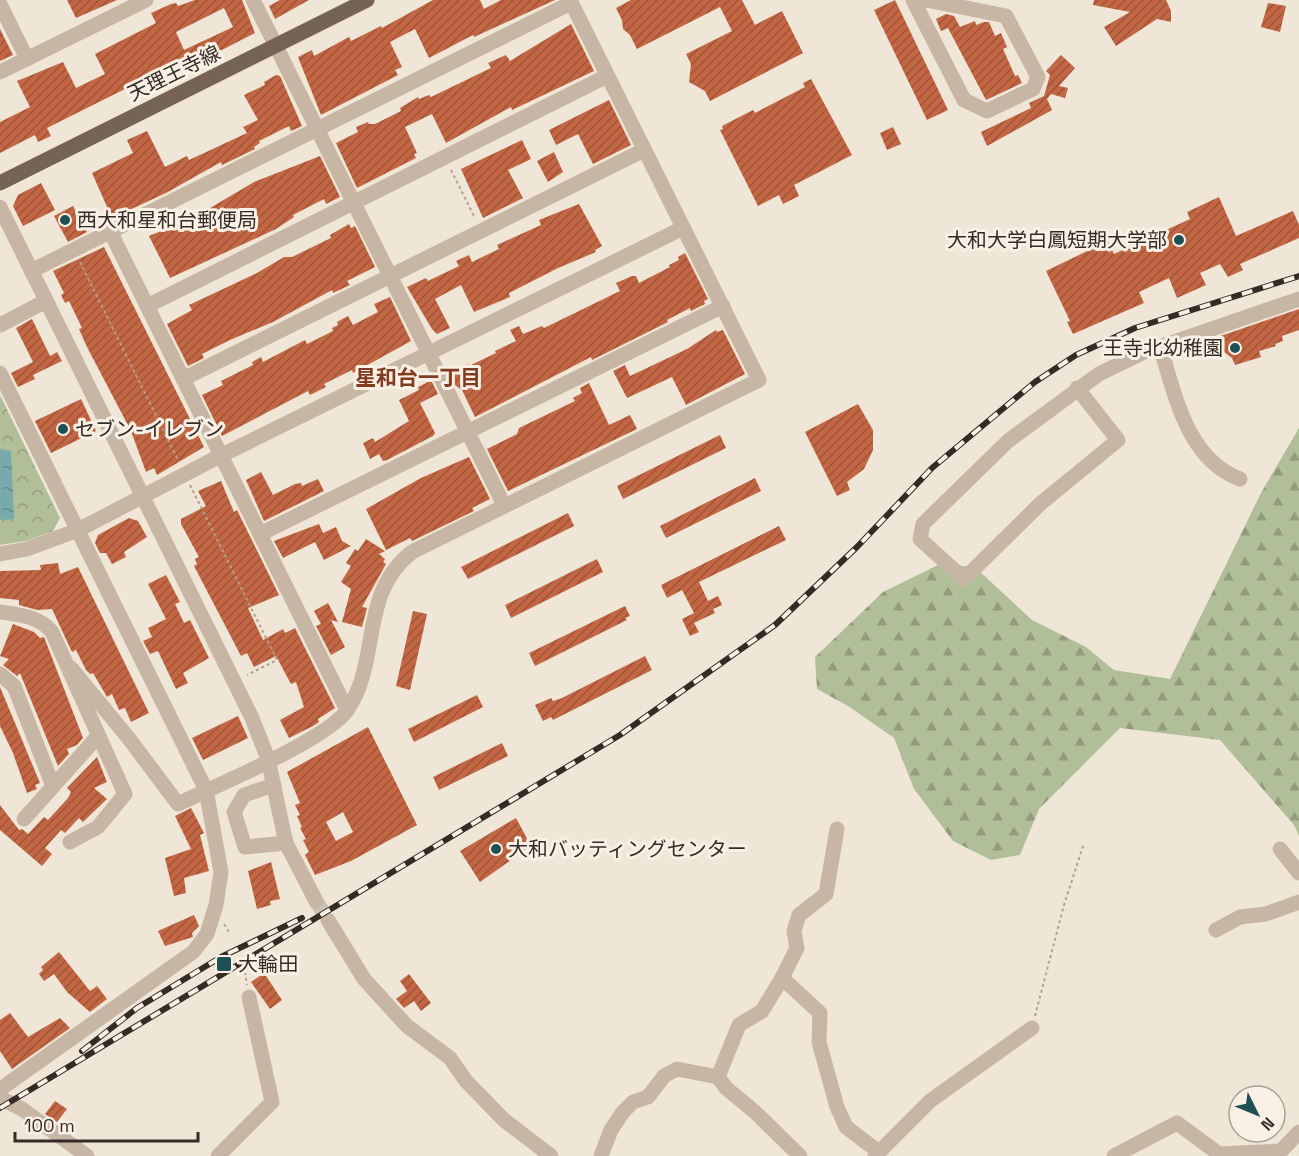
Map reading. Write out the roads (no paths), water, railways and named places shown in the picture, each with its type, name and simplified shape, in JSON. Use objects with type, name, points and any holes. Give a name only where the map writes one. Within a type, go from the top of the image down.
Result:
[{"type":"main road","name":"天理王寺線","points":[[0,183],[367,0]]},
{"type":"street","points":[[0,72],[146,0]]},
{"type":"street","points":[[253,0],[504,505]]},
{"type":"street","points":[[913,0],[964,100],[987,111],[1033,89],[1038,77],[1006,16],[926,0]]},
{"type":"street","points":[[0,612],[31,617],[45,624],[71,668],[130,740],[178,804],[327,730],[347,710],[357,694],[379,596],[397,564],[412,552],[759,380],[571,1],[32,271]]},
{"type":"street","points":[[0,4],[27,59]]},
{"type":"street","points":[[147,306],[607,76]]},
{"type":"street","points":[[183,380],[644,150]]},
{"type":"street","points":[[0,207],[252,718],[268,759],[286,843],[316,901]]},
{"type":"street","points":[[0,554],[27,549],[78,530],[220,456],[683,228]]},
{"type":"street","points":[[110,231],[347,710]]},
{"type":"street","points":[[1077,388],[1118,440],[1040,504],[964,579],[920,540],[923,524],[1008,441],[1077,388],[1122,361],[1299,299]]},
{"type":"street","points":[[0,325],[46,301]]},
{"type":"street","points":[[260,534],[723,306]]},
{"type":"street","points":[[1160,346],[1182,412],[1203,453],[1214,465],[1240,479]]},
{"type":"street","points":[[0,373],[206,790],[221,872],[216,905],[207,934],[193,952],[1,1090],[22,1109],[87,1156]]},
{"type":"street","points":[[70,842],[98,827],[125,794],[98,736],[71,668]]},
{"type":"street","points":[[0,674],[14,686],[53,786]]},
{"type":"street","points":[[24,819],[98,736]]},
{"type":"street","points":[[274,785],[244,795],[234,812],[245,847],[286,843]]},
{"type":"street","points":[[718,1077],[739,1025],[762,1011],[797,948],[794,931],[799,915],[826,894],[837,829]]},
{"type":"street","points":[[1281,849],[1296,862]]},
{"type":"street","points":[[1216,930],[1240,917],[1266,914],[1299,902]]},
{"type":"street","points":[[328,920],[364,979],[407,1026],[450,1058],[466,1081],[504,1120],[551,1156]]},
{"type":"street","points":[[782,978],[820,1012],[819,1042],[837,1107],[846,1127],[877,1154],[930,1101],[1032,1028]]},
{"type":"street","points":[[218,1156],[272,1102],[249,997]]},
{"type":"street","points":[[601,1156],[611,1130],[623,1112],[633,1102],[648,1097],[664,1076],[677,1070],[718,1077],[726,1088],[756,1112],[800,1156]]},
{"type":"street","points":[[1114,1156],[1177,1123],[1220,1154],[1281,1151],[1299,1132]]},
{"type":"water","points":[[0,449],[11,451],[14,519],[0,520]]},
{"type":"tunnel","points":[[316,901],[328,920]]},
{"type":"railway","points":[[0,1108],[620,735],[775,625],[857,547],[932,468],[1035,382],[1076,355],[1135,328],[1299,276]]},
{"type":"railway","points":[[82,1051],[137,1008],[221,957],[302,918]]},
{"type":"place","name":"西大和星和台郵便局","points":[[65,220]]},
{"type":"place","name":"大和大学白鳳短期大学部","points":[[1179,240]]},
{"type":"place","name":"王寺北幼稚園","points":[[1235,348]]},
{"type":"place","name":"セブン-イレブン","points":[[63,429]]},
{"type":"place","name":"大和バッティングセンター","points":[[496,849]]},
{"type":"place","name":"大輪田","points":[[224,964]]},
{"type":"district","name":"星和台一丁目","points":[[418,378]]}]
